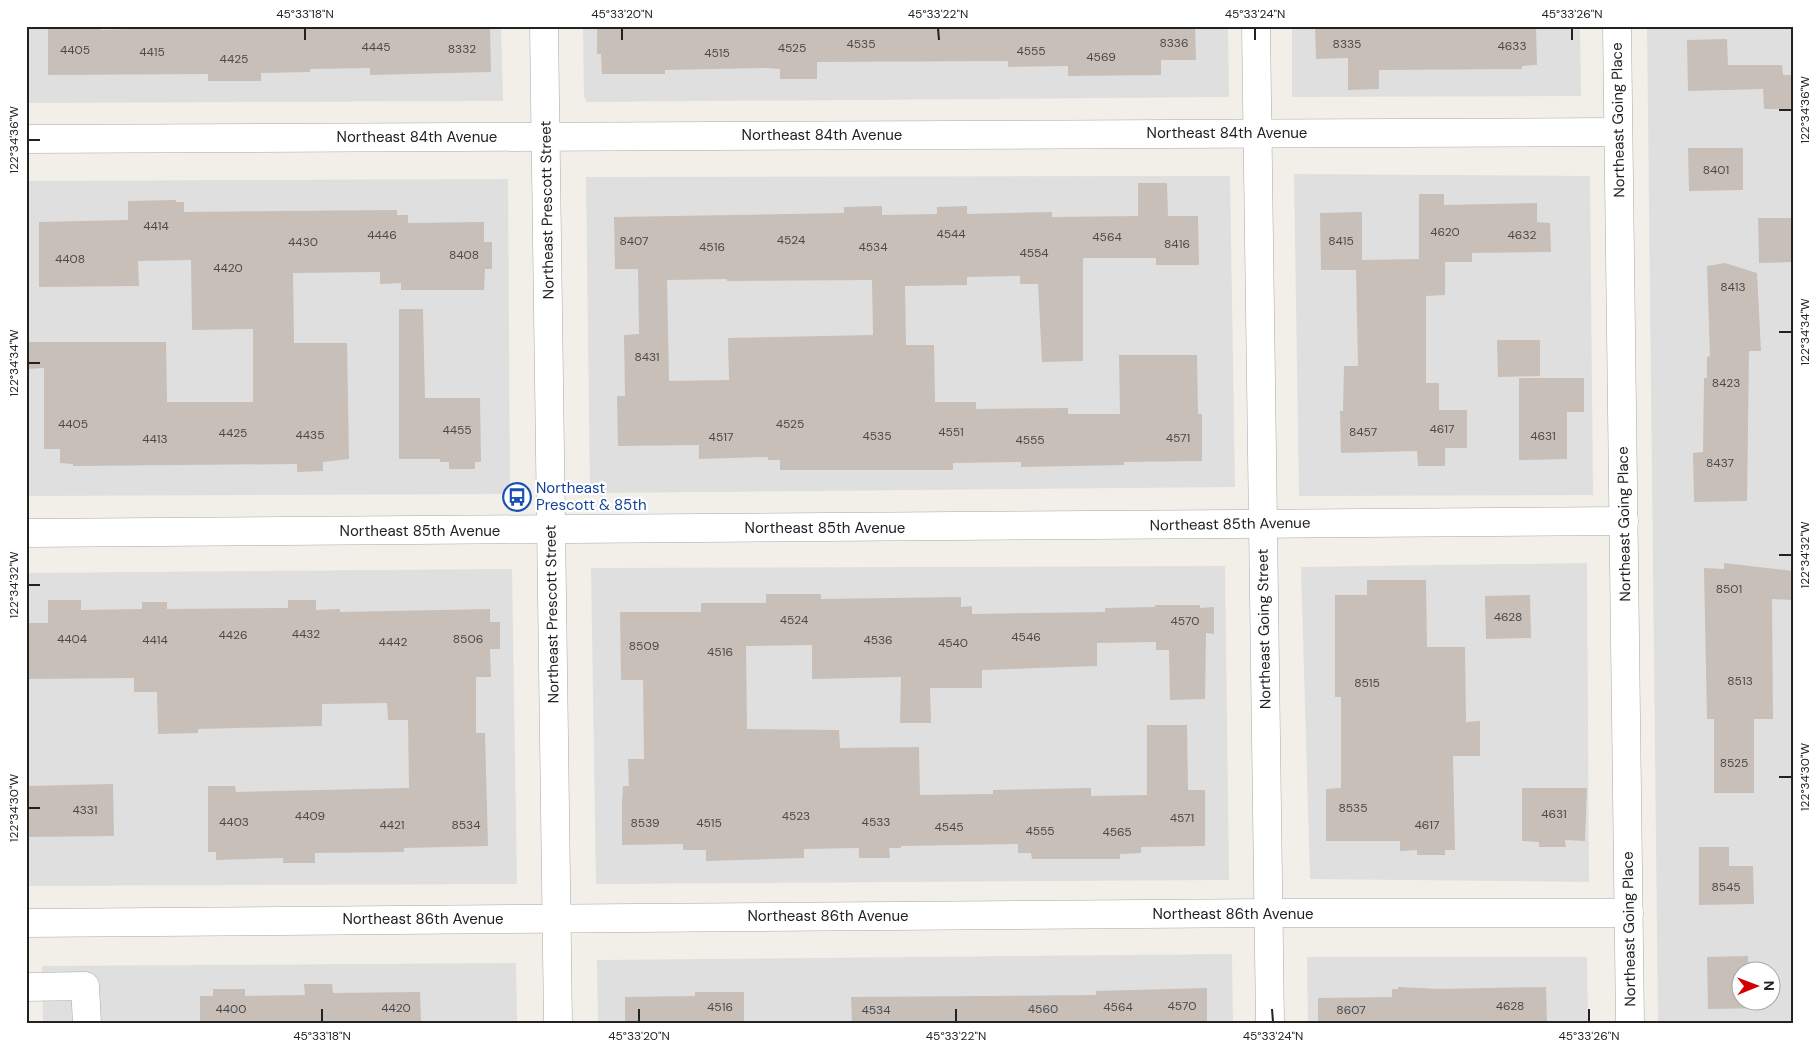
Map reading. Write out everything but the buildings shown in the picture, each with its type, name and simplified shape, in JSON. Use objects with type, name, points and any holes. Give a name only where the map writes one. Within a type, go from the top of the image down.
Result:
[{"type":"street","name":"Northeast Prescott Street","points":[[544,26],[558,1023]]},
{"type":"street","name":"Northeast Going Street","points":[[1256,26],[1270,1023]]},
{"type":"street","name":"Northeast Going Place","points":[[1616,26],[1630,1023]]},
{"type":"street","name":"Northeast 84th Avenue","points":[[26,138],[1618,132]]},
{"type":"street","name":"Northeast 85th Avenue","points":[[26,533],[1624,521]]},
{"type":"street","name":"Northeast 86th Avenue","points":[[26,923],[1268,913],[1629,913]]},
{"type":"street","points":[[26,987],[85,986],[87,1023]]},
{"type":"shaded area","points":[[26,26],[501,26],[503,101],[26,103]]},
{"type":"shaded area","points":[[583,26],[1228,26],[1229,97],[587,102],[584,97]]},
{"type":"shaded area","points":[[1292,26],[1580,26],[1581,96],[1292,97]]},
{"type":"shaded area","points":[[1647,26],[1793,26],[1793,1023],[1658,1023]]},
{"type":"shaded area","points":[[1294,174],[1590,176],[1593,495],[1299,496]]},
{"type":"shaded area","points":[[1230,176],[1235,487],[590,493],[586,177]]},
{"type":"shaded area","points":[[508,179],[510,494],[26,496],[26,181]]},
{"type":"shaded area","points":[[1587,563],[1589,882],[1310,879],[1301,567]]},
{"type":"shaded area","points":[[1225,566],[1229,880],[596,884],[591,568]]},
{"type":"shaded area","points":[[512,569],[517,884],[26,886],[26,573]]},
{"type":"shaded area","points":[[1232,954],[1233,1023],[598,1023],[597,960]]},
{"type":"shaded area","points":[[1307,957],[1587,957],[1588,1023],[1308,1023]]},
{"type":"shaded area","points":[[516,963],[517,1023],[43,1023],[42,966]]},
{"type":"place","name":"Northeast Prescott & 85th","points":[[517,497]]}]
